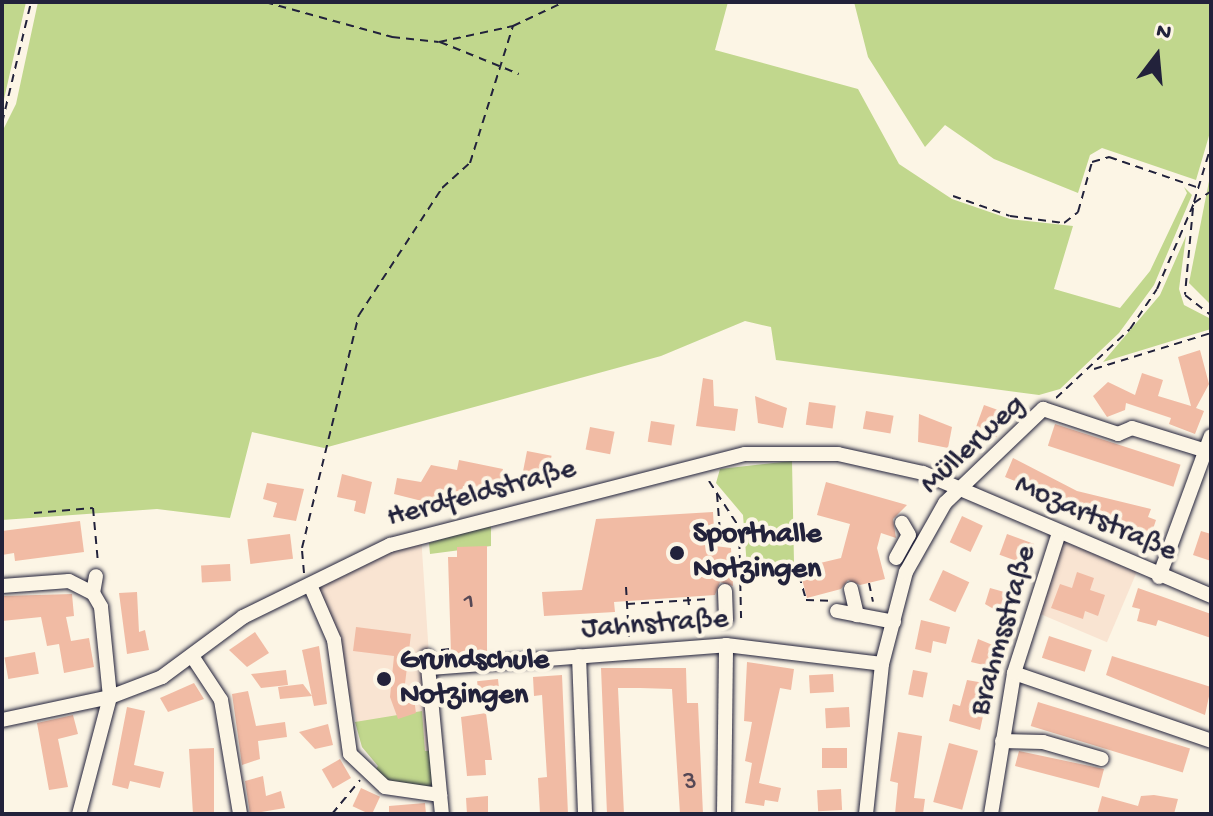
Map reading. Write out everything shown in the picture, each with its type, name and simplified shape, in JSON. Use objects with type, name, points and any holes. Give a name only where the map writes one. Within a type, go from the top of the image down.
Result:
[{"type":"street","name":"Müllerweg","points":[[866,814],[882,664],[911,562],[929,526],[960,488],[1043,409],[1118,434],[1132,428],[1203,450]]},
{"type":"street","points":[[1159,577],[1203,450],[1211,436]]},
{"type":"street","name":"Herdfeldstraße","points":[[2,720],[110,697],[162,677],[243,617],[310,585],[421,539],[745,454],[838,454],[960,488]]},
{"type":"street","name":"Mozartstraße","points":[[960,488],[1058,536],[1211,596]]},
{"type":"street","points":[[902,523],[909,535],[890,556],[911,562]]},
{"type":"street","name":"Brahmsstraße","points":[[991,814],[1014,673],[1058,536]]},
{"type":"street","points":[[93,593],[96,576]]},
{"type":"street","points":[[2,586],[69,581],[93,593],[101,607],[110,697],[79,814]]},
{"type":"street","points":[[310,585],[334,640],[350,754],[366,773],[385,787],[440,795]]},
{"type":"street","points":[[725,595],[729,623]]},
{"type":"street","points":[[837,611],[854,603],[877,619],[894,622]]},
{"type":"street","points":[[724,814],[726,645]]},
{"type":"street","name":"Jahnstraße","points":[[432,658],[579,656],[726,645],[882,664]]},
{"type":"street","points":[[192,656],[221,700],[240,814]]},
{"type":"street","points":[[579,656],[585,814]]},
{"type":"street","points":[[432,658],[442,814]]},
{"type":"street","points":[[1014,673],[1211,741]]},
{"type":"street","name":"Brahmsstraße","points":[[1002,741],[1043,742],[1102,759]]},
{"type":"path","points":[[2,123],[31,2]]},
{"type":"path","points":[[265,2],[392,37],[439,42],[519,74]]},
{"type":"path","points":[[439,42],[513,26],[564,2]]},
{"type":"path","points":[[310,585],[301,566],[302,548],[359,315],[442,188],[470,163],[513,26]]},
{"type":"path","points":[[1043,409],[1091,369],[1130,329],[1157,289],[1194,203],[1211,146]]},
{"type":"path","points":[[953,196],[1010,216],[1064,223],[1078,212],[1099,157],[1199,188]]},
{"type":"path","points":[[1211,191],[1194,203],[1185,295],[1211,315]]},
{"type":"path","points":[[1091,369],[1211,333]]},
{"type":"path","points":[[709,481],[739,527],[744,608],[729,623]]},
{"type":"path","points":[[717,492],[721,545]]},
{"type":"path","points":[[34,513],[93,508],[96,576]]},
{"type":"path","points":[[799,575],[806,600],[854,603]]},
{"type":"path","points":[[869,583],[877,619]]},
{"type":"path","points":[[626,587],[630,652]]},
{"type":"path","points":[[627,604],[725,595]]},
{"type":"path","points":[[688,599],[689,606]]},
{"type":"path","points":[[432,658],[450,649]]},
{"type":"path","points":[[332,814],[366,773]]},
{"type":"shaded area","name":"Grundschule Notzingen","points":[[421,535],[440,795],[371,777],[378,766],[362,747],[350,696],[340,698],[334,640],[310,585]]},
{"type":"shaded area","points":[[1063,541],[1137,572],[1107,642],[1033,611]]},
{"type":"green space","points":[[2,2],[26,2],[2,108]]},
{"type":"green space","points":[[38,2],[728,2],[715,50],[858,89],[899,164],[952,199],[1010,219],[1073,226],[1054,289],[1120,308],[1150,271],[1187,193],[1184,187],[1192,195],[1154,285],[1119,333],[1060,389],[1039,395],[776,360],[771,327],[745,321],[661,356],[324,448],[252,432],[230,518],[157,509],[2,520],[2,132],[16,104]]},
{"type":"green space","points":[[854,2],[1211,2],[1211,129],[1196,180],[1102,148],[1090,155],[1078,193],[994,159],[945,125],[925,147],[868,57]]},
{"type":"green space","points":[[1211,171],[1211,305],[1189,283]]},
{"type":"green space","points":[[1186,236],[1179,289],[1184,305],[1211,319],[1211,329],[1103,362],[1160,295]]},
{"type":"green space","points":[[792,461],[794,562],[747,567],[743,515],[716,483],[720,469]]},
{"type":"green space","points":[[491,524],[491,546],[430,554],[429,543]]},
{"type":"green space","points":[[422,711],[425,751],[436,751],[440,795],[371,777],[378,766],[362,747],[355,722]]},
{"type":"building","points":[[1200,350],[1209,384],[1196,408],[1204,411],[1195,434],[1169,424],[1171,418],[1126,403],[1125,410],[1107,417],[1093,396],[1108,382],[1135,395],[1142,373],[1163,380],[1158,396],[1191,406],[1178,357]]},
{"type":"building","points":[[703,378],[713,380],[714,406],[738,409],[735,431],[696,426]]},
{"type":"building","points":[[755,396],[787,408],[783,428],[758,423]]},
{"type":"building","points":[[809,402],[836,406],[833,429],[806,425]]},
{"type":"building","points":[[984,405],[1006,413],[997,437],[975,429]]},
{"type":"building","points":[[866,411],[894,416],[890,434],[863,429]]},
{"type":"building","points":[[919,414],[952,427],[948,448],[918,442]]},
{"type":"building","points":[[651,421],[675,425],[671,445],[648,442]]},
{"type":"building","points":[[1055,424],[1181,465],[1173,487],[1048,446]]},
{"type":"building","points":[[590,427],[615,432],[610,454],[586,450]]},
{"type":"building","points":[[527,451],[552,456],[548,476],[523,472]]},
{"type":"building","points":[[1013,458],[1077,491],[1151,509],[1148,517],[1156,520],[1149,541],[1080,516],[1083,509],[1005,477]]},
{"type":"building","points":[[459,460],[503,469],[498,490],[463,486],[458,510],[394,494],[397,478],[421,482],[431,465],[457,470]]},
{"type":"building","points":[[342,474],[372,482],[365,514],[354,511],[356,501],[337,497]]},
{"type":"building","points":[[826,482],[907,505],[893,519],[896,538],[881,533],[877,548],[885,579],[860,585],[848,580],[841,589],[807,598],[799,568],[841,558],[850,524],[817,515]]},
{"type":"building","points":[[267,483],[304,489],[296,521],[273,517],[277,503],[263,499]]},
{"type":"building","name":"Sporthalle Notzingen","points":[[713,512],[715,546],[731,548],[733,586],[720,582],[715,595],[614,602],[615,612],[544,616],[542,592],[582,590],[596,519]]},
{"type":"building","points":[[962,516],[983,526],[971,552],[950,542]]},
{"type":"building","points":[[80,521],[84,552],[15,561],[14,553],[2,555],[2,531]]},
{"type":"building","points":[[1201,531],[1211,534],[1211,561],[1193,555]]},
{"type":"building","points":[[290,534],[293,559],[250,564],[247,539]]},
{"type":"building","points":[[1007,534],[1034,544],[1027,565],[999,555]]},
{"type":"building","points":[[487,546],[487,653],[451,654],[448,557],[457,557],[457,547]]},
{"type":"building","points":[[230,564],[231,581],[202,582],[201,566]]},
{"type":"building","points":[[943,570],[969,582],[955,612],[929,600]]},
{"type":"building","points":[[1077,572],[1094,578],[1090,590],[1105,595],[1098,616],[1085,611],[1083,619],[1051,608],[1060,584],[1072,588]]},
{"type":"building","points":[[990,588],[1015,595],[1009,618],[985,604]]},
{"type":"building","points":[[1138,588],[1211,614],[1211,638],[1158,620],[1156,626],[1137,621],[1140,609],[1132,607]]},
{"type":"building","points":[[137,592],[139,632],[145,630],[149,650],[127,654],[119,593]]},
{"type":"building","points":[[72,594],[74,616],[66,617],[71,641],[89,638],[94,667],[64,673],[59,644],[47,646],[41,617],[2,621],[2,596]]},
{"type":"building","points":[[921,620],[950,627],[946,644],[933,641],[931,653],[915,649]]},
{"type":"building","points":[[356,627],[411,634],[404,692],[413,691],[416,713],[398,719],[390,697],[394,656],[353,651]]},
{"type":"building","points":[[255,632],[269,653],[247,667],[229,650]]},
{"type":"building","points":[[1049,636],[1092,650],[1085,672],[1042,658]]},
{"type":"building","points":[[978,639],[1000,648],[992,667],[971,662]]},
{"type":"building","points":[[319,646],[327,704],[314,706],[302,650]]},
{"type":"building","points":[[35,652],[39,674],[8,679],[4,657]]},
{"type":"building","points":[[1112,656],[1211,687],[1205,715],[1106,675]]},
{"type":"building","points":[[747,662],[794,669],[791,690],[780,688],[759,783],[781,788],[778,802],[765,800],[764,806],[745,803],[752,763],[745,761],[752,722],[744,721]]},
{"type":"building","points":[[601,668],[686,668],[687,703],[698,703],[703,814],[680,814],[672,689],[618,688],[624,814],[607,814]]},
{"type":"building","points":[[286,670],[288,685],[261,688],[251,674]]},
{"type":"building","points":[[913,670],[928,673],[923,697],[908,695]]},
{"type":"building","points":[[833,674],[834,692],[810,693],[809,675]]},
{"type":"building","points":[[562,675],[568,814],[540,814],[538,778],[547,777],[542,695],[534,696],[533,677]]},
{"type":"building","points":[[498,679],[500,699],[479,701],[477,681]]},
{"type":"building","points":[[967,680],[990,684],[980,730],[949,721],[953,704],[960,706]]},
{"type":"building","points":[[194,683],[204,699],[168,712],[160,698]]},
{"type":"building","points":[[303,684],[312,696],[280,699],[278,687]]},
{"type":"building","points":[[248,691],[256,726],[285,722],[287,737],[258,741],[260,759],[242,765],[232,694]]},
{"type":"building","points":[[1038,702],[1190,748],[1183,772],[1031,726]]},
{"type":"building","points":[[127,707],[145,711],[134,765],[164,772],[160,788],[130,781],[128,789],[112,785]]},
{"type":"building","points":[[849,707],[850,727],[826,728],[825,708]]},
{"type":"building","points":[[486,713],[492,760],[485,760],[486,775],[467,776],[461,717]]},
{"type":"building","points":[[73,715],[78,734],[58,739],[68,787],[49,790],[37,723]]},
{"type":"building","points":[[328,724],[333,745],[315,749],[299,732]]},
{"type":"building","points":[[898,732],[922,736],[914,798],[925,799],[923,814],[895,814],[898,783],[890,781]]},
{"type":"building","points":[[949,743],[978,751],[962,810],[933,802]]},
{"type":"building","points":[[214,748],[214,814],[193,814],[189,749]]},
{"type":"building","points":[[822,748],[847,748],[847,768],[822,768]]},
{"type":"building","points":[[1019,751],[1104,769],[1099,788],[1015,766]]},
{"type":"building","points":[[340,759],[351,778],[333,789],[322,770]]},
{"type":"building","points":[[263,776],[266,796],[281,791],[285,808],[250,814],[245,781]]},
{"type":"building","points":[[361,788],[380,797],[372,814],[353,806]]},
{"type":"building","points":[[841,789],[842,810],[818,811],[817,790]]},
{"type":"building","points":[[488,796],[488,814],[467,814],[466,798]]},
{"type":"building","points":[[1102,796],[1138,806],[1141,796],[1178,799],[1174,814],[1097,814]]},
{"type":"building","points":[[425,803],[426,814],[389,814],[389,806]]},
{"type":"place","name":"Sporthalle Notzingen","points":[[677,553]]},
{"type":"place","name":"Grundschule Notzingen","points":[[384,679]]}]
